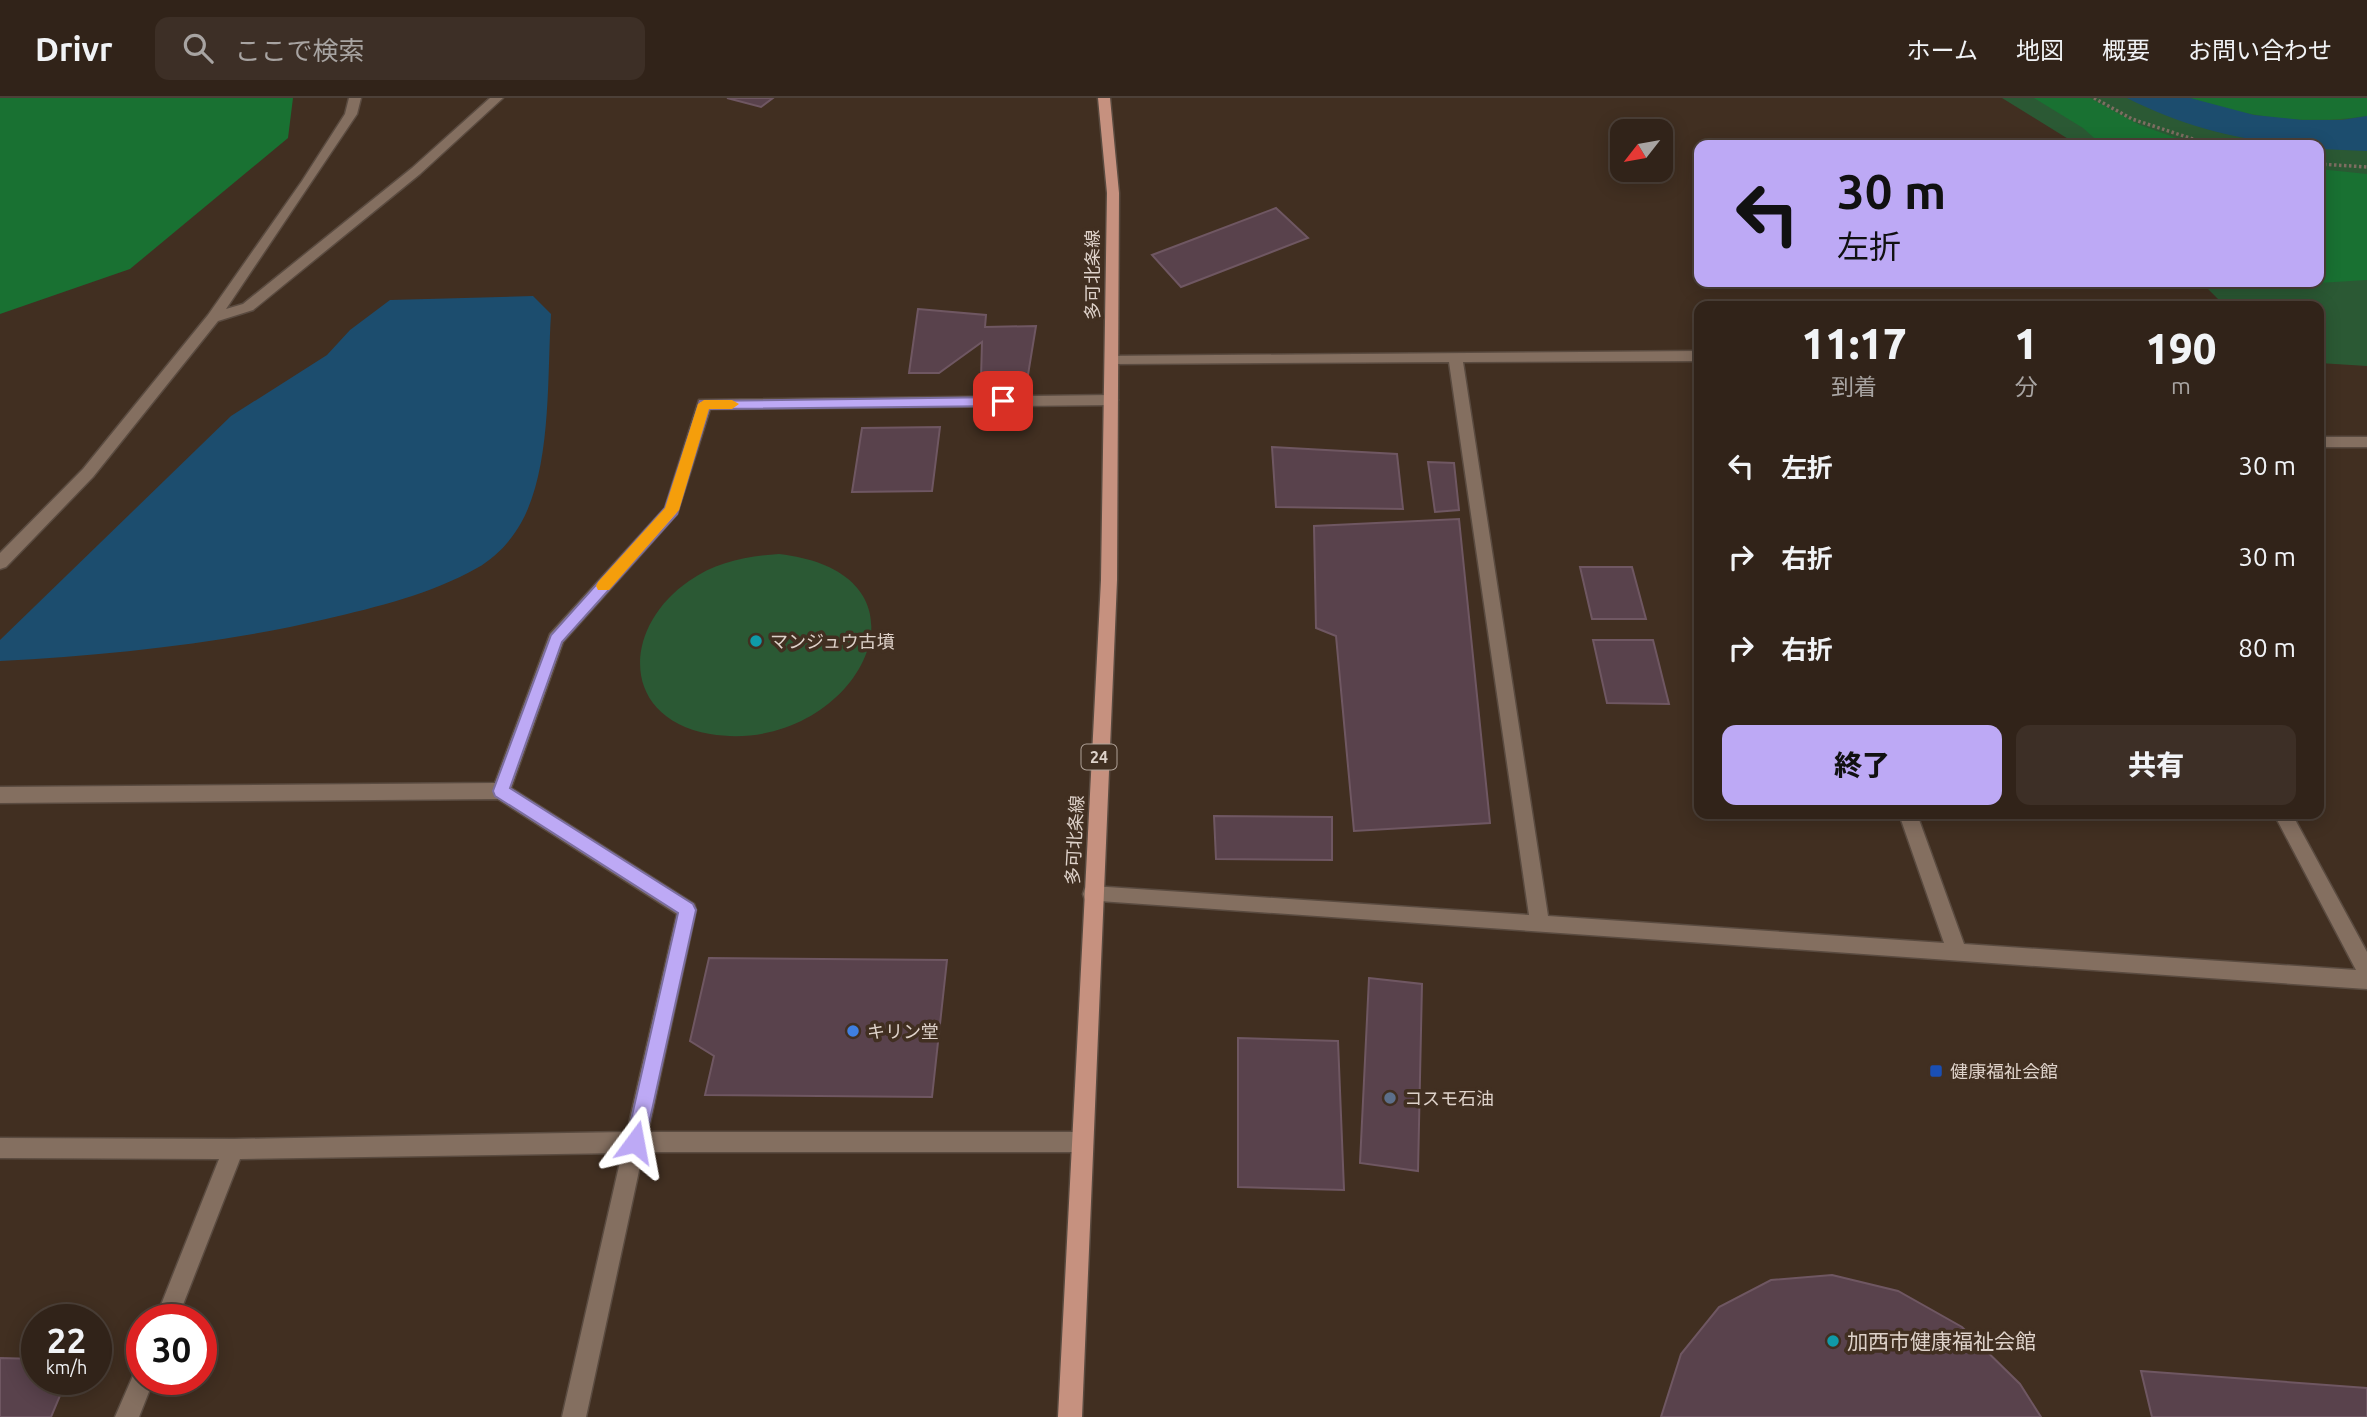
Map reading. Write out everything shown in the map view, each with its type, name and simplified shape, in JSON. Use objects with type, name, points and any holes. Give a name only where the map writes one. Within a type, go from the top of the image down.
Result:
[{"type":"main road","name":"多可北条線","points":[[1070,1417],[1092,894],[1109,580],[1113,193],[1104,98]]},
{"type":"street","points":[[0,563],[88,473],[213,318],[308,181],[351,114],[355,98]]},
{"type":"street","points":[[213,318],[248,307],[416,171],[498,98]]},
{"type":"street","points":[[1113,359],[1694,356]]},
{"type":"street","points":[[1455,357],[1540,923]]},
{"type":"street","points":[[501,791],[556,639],[672,510],[704,404],[1111,400]]},
{"type":"street","points":[[2324,442],[2367,442]]},
{"type":"street","points":[[0,794],[501,791],[687,910],[574,1417]]},
{"type":"street","points":[[1910,819],[1957,951]]},
{"type":"street","points":[[2286,819],[2367,971]]},
{"type":"street","points":[[1092,894],[2367,980]]},
{"type":"street","points":[[0,1148],[234,1149],[635,1142],[1082,1142]]},
{"type":"street","points":[[172,1304],[234,1149]]},
{"type":"street","points":[[127,1417],[136,1395]]},
{"type":"path","points":[[2094,98],[2132,119],[2196,140]]},
{"type":"path","points":[[2324,164],[2367,167]]},
{"type":"green space","points":[[0,98],[293,98],[288,138],[130,269],[0,314]]},
{"type":"green space","points":[[2002,98],[2367,98],[2367,366],[2324,363],[2324,301],[2220,301],[2206,287],[2324,287],[2324,140],[2070,140]]},
{"type":"green space","points":[[2034,98],[2090,98],[2140,125],[2182,140],[2096,140],[2083,128]]},
{"type":"green space","points":[[2190,98],[2367,98],[2367,116],[2322,120],[2277,118],[2233,111]]},
{"type":"green space","points":[[2324,170],[2367,174],[2367,280],[2324,283]]},
{"type":"green space","name":"マンジュウ古墳","points":[[779,554],[832,568],[862,594],[871,626],[863,660],[841,693],[806,719],[761,734],[710,734],[680,725],[659,710],[646,691],[640,669],[642,645],[651,622],[667,600],[699,574],[732,561]]},
{"type":"water","points":[[2127,98],[2190,98],[2254,115],[2302,120],[2342,120],[2367,116],[2367,151],[2324,149],[2324,140],[2244,138],[2196,126]]},
{"type":"water","points":[[533,296],[551,314],[543,449],[531,501],[521,523],[502,548],[484,564],[441,585],[403,599],[286,628],[164,647],[0,661],[0,640],[231,416],[327,355],[350,330],[390,300]]},
{"type":"building","points":[[727,98],[773,98],[761,107]]},
{"type":"building","points":[[1276,208],[1308,238],[1181,287],[1152,255]]},
{"type":"building","points":[[918,309],[986,315],[985,327],[1036,326],[1027,381],[981,379],[982,342],[939,373],[909,373]]},
{"type":"building","points":[[940,427],[932,491],[852,492],[862,428]]},
{"type":"building","points":[[1272,447],[1397,454],[1403,509],[1276,507]]},
{"type":"building","points":[[1428,462],[1454,463],[1459,510],[1435,512]]},
{"type":"building","points":[[1459,519],[1490,823],[1354,831],[1336,636],[1316,628],[1314,526]]},
{"type":"building","points":[[1580,567],[1632,567],[1646,619],[1592,619]]},
{"type":"building","points":[[1593,640],[1653,640],[1669,704],[1607,703]]},
{"type":"building","points":[[1214,816],[1332,817],[1332,860],[1216,859]]},
{"type":"building","points":[[709,958],[947,960],[932,1097],[705,1095],[714,1056],[690,1041]]},
{"type":"building","points":[[1369,978],[1422,984],[1418,1171],[1360,1163]]},
{"type":"building","points":[[1238,1038],[1338,1041],[1344,1190],[1238,1187]]},
{"type":"building","name":"加西市健康福祉会館","points":[[1832,1275],[1898,1291],[1962,1327],[2020,1384],[2041,1417],[1661,1417],[1681,1354],[1719,1307],[1771,1280]]},
{"type":"building","points":[[0,1358],[21,1359],[21,1395],[60,1395],[51,1417],[0,1417]]},
{"type":"building","points":[[2141,1371],[2367,1388],[2367,1417],[2152,1417]]},
{"type":"slow traffic","points":[[604,586],[672,510],[704,404],[732,404]]},
{"type":"place","name":"マンジュウ古墳","points":[[756,641]]},
{"type":"place","name":"キリン堂","points":[[853,1031]]},
{"type":"place","name":"健康福祉会館","points":[[1936,1071]]},
{"type":"place","name":"コスモ石油","points":[[1390,1098]]},
{"type":"place","name":"加西市健康福祉会館","points":[[1833,1341]]},
{"type":"route","points":[[635,1142],[687,910],[501,791],[556,639],[672,510],[704,404],[1003,401]]}]
